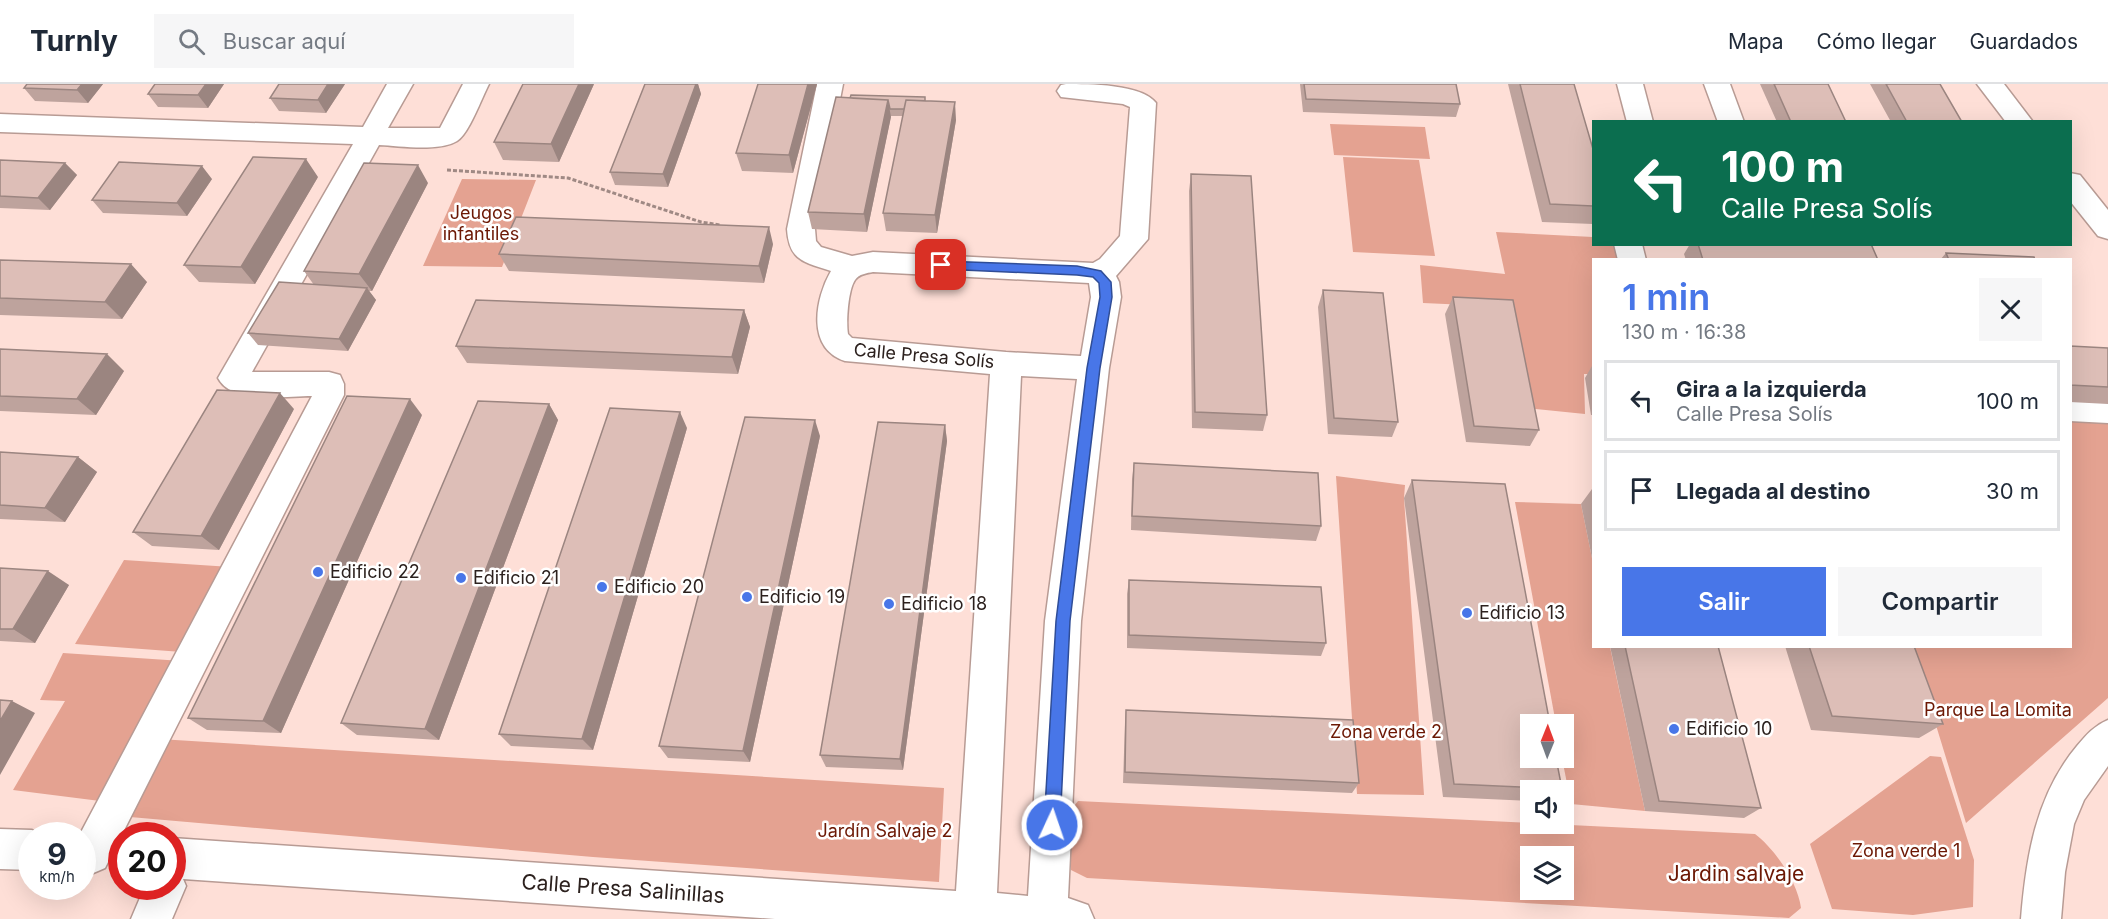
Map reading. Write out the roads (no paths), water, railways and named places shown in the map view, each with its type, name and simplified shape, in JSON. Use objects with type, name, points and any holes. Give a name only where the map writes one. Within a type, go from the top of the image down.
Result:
[{"type":"street","points":[[98,854],[328,394],[329,384],[242,384],[233,378],[400,84]]},
{"type":"street","points":[[0,123],[434,138],[448,135],[453,130],[476,84]]},
{"type":"street","points":[[830,84],[801,229],[802,244],[811,254],[852,267],[873,262],[1077,271],[1097,274],[1105,282],[1106,297],[1094,368],[1063,621],[1056,919]]},
{"type":"street","points":[[1630,84],[1639,120]]},
{"type":"street","points":[[1717,84],[1730,120]]},
{"type":"street","points":[[1990,84],[2018,120]]},
{"type":"street","points":[[1070,91],[1128,96],[1143,103],[1134,239],[1110,266],[1097,274]]},
{"type":"street","points":[[2072,184],[2108,229]]},
{"type":"street","name":"Calle Presa Solís","points":[[852,267],[842,275],[838,285],[832,330],[836,342],[845,349],[1006,364],[975,916]]},
{"type":"street","points":[[1006,364],[1094,368]]},
{"type":"street","points":[[2072,409],[2108,411]]},
{"type":"street","points":[[2041,919],[2048,861],[2056,822],[2066,795],[2088,761],[2108,738]]},
{"type":"street","points":[[0,849],[18,850]]},
{"type":"street","name":"Calle Presa Salinillas","points":[[186,870],[1056,919]]},
{"type":"street","points":[[151,919],[159,900]]},
{"type":"place","name":"Edificio 22","points":[[318,572]]},
{"type":"place","name":"Edificio 21","points":[[461,578]]},
{"type":"place","name":"Edificio 20","points":[[602,587]]},
{"type":"place","name":"Edificio 19","points":[[747,597]]},
{"type":"place","name":"Edificio 18","points":[[889,604]]},
{"type":"place","name":"Edificio 13","points":[[1467,613]]},
{"type":"place","name":"Edificio 10","points":[[1674,729]]},
{"type":"park label","name":"Jeugos infantiles","points":[[481,223]]},
{"type":"park label","name":"Parque La Lomita","points":[[1998,710]]},
{"type":"park label","name":"Zona verde 2","points":[[1386,732]]},
{"type":"park label","name":"Jardín Salvaje 2","points":[[885,831]]},
{"type":"park label","name":"Zona verde 1","points":[[1906,851]]},
{"type":"park label","name":"Jardin salvaje","points":[[1736,874]]}]
